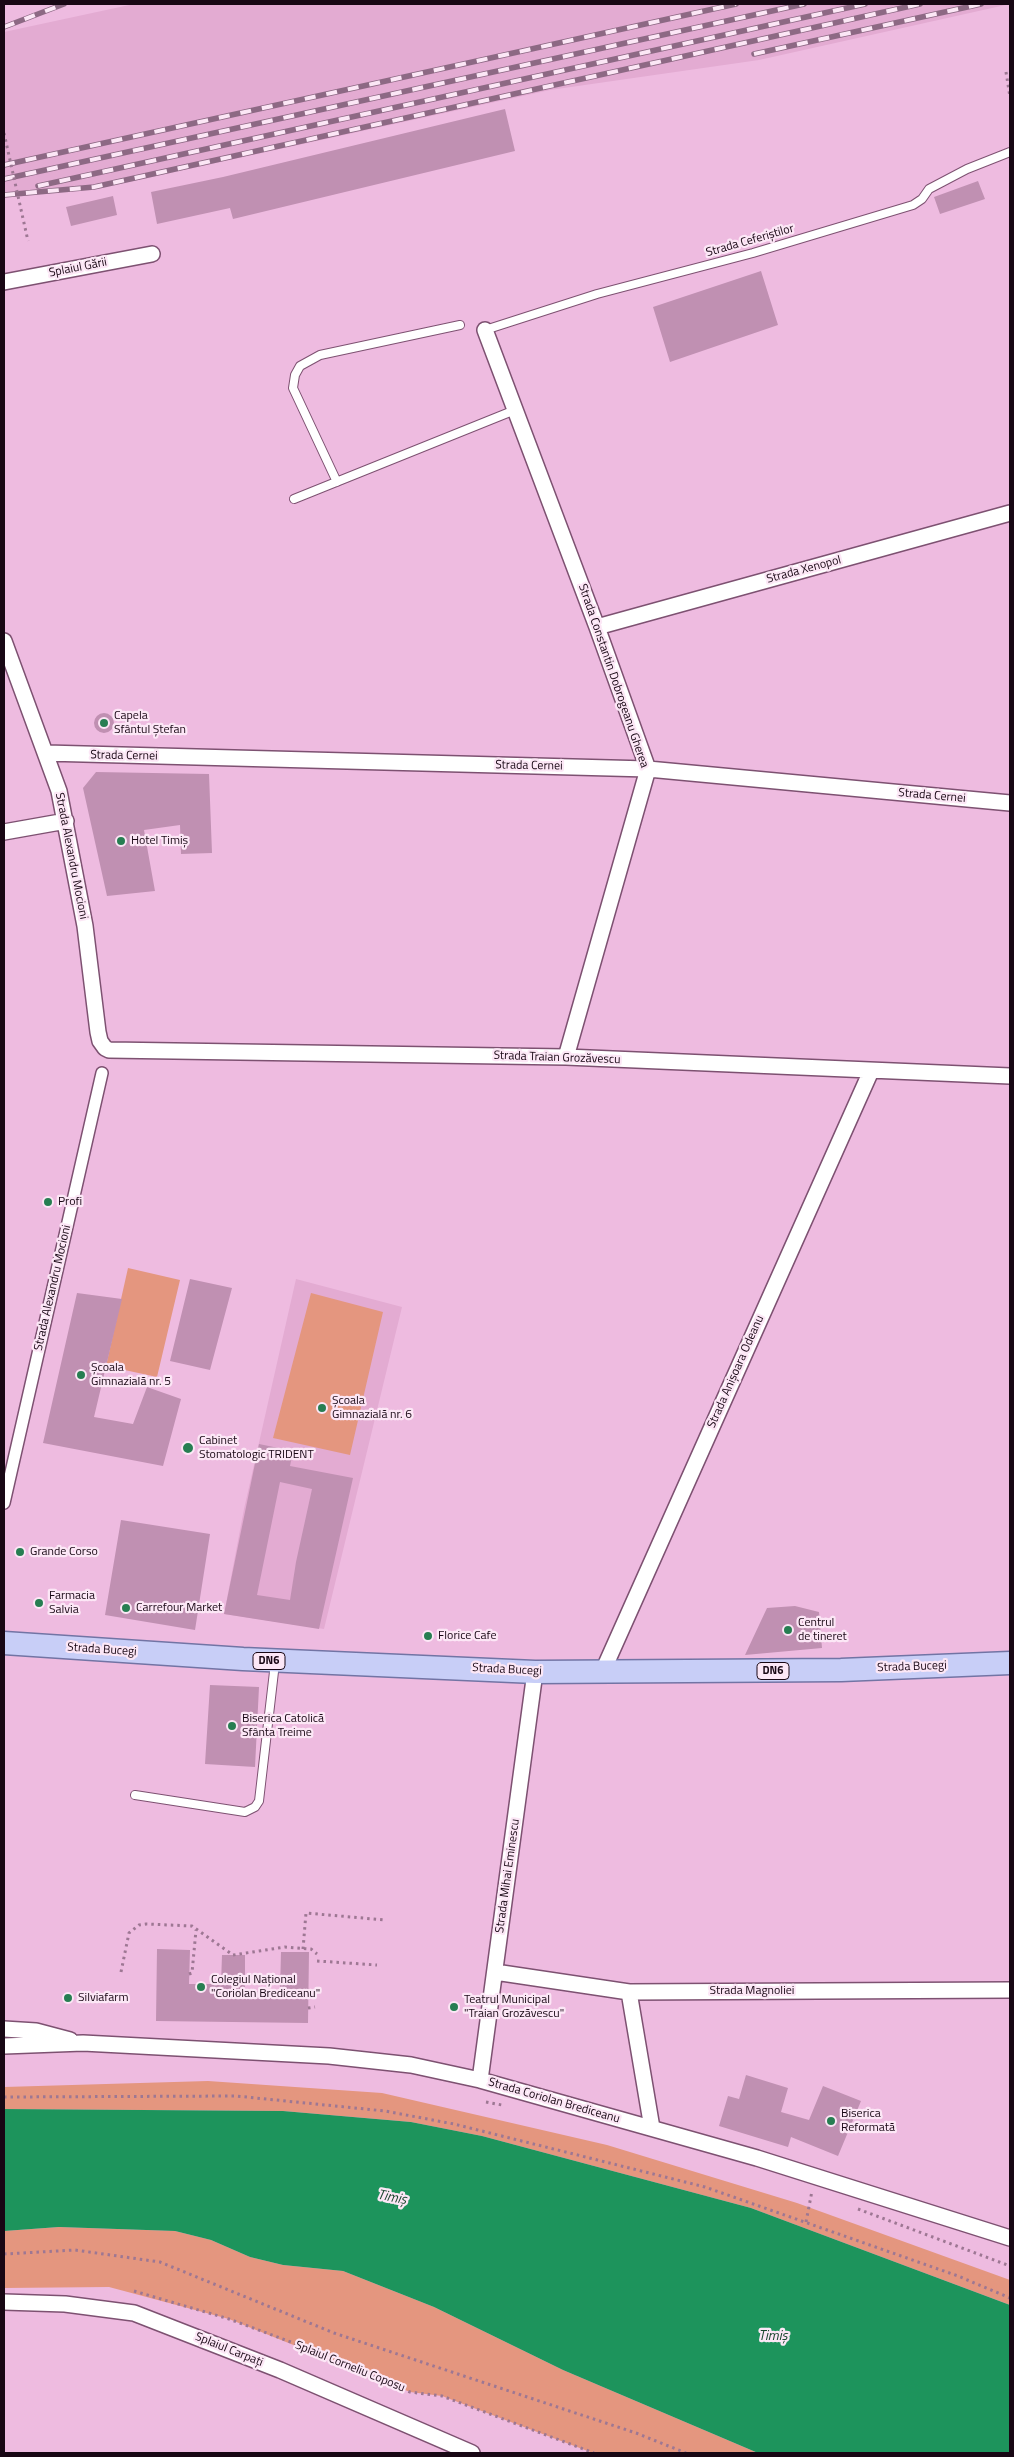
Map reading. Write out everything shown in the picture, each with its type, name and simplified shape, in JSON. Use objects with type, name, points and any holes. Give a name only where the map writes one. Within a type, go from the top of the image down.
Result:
[{"type":"main road","name":"Strada Bucegi","points":[[4,1643],[275,1661],[535,1672],[841,1670],[1010,1663]]},
{"type":"street","name":"Splaiul Gării","points":[[4,282],[152,254]]},
{"type":"street","name":"Strada Constantin Dobrogeanu Gherea","points":[[485,330],[597,627],[648,770],[566,1058]]},
{"type":"street","name":"Strada Xenopol","points":[[597,627],[1010,513]]},
{"type":"street","name":"Strada Alexandru Mocioni","points":[[4,641],[59,791],[84,926],[98,1032],[105,1048]]},
{"type":"street","name":"Strada Cernei","points":[[46,753],[648,770],[1010,804]]},
{"type":"street","points":[[4,832],[66,821]]},
{"type":"street","name":"Strada Traian Grozăvescu","points":[[105,1048],[119,1050],[566,1058],[1010,1076]]},
{"type":"street","name":"Strada Anișoara Odeanu","points":[[602,1673],[871,1071]]},
{"type":"street","name":"Strada Alexandru Mocioni","points":[[4,1503],[102,1073]]},
{"type":"street","name":"Strada Mihai Eminescu","points":[[480,2080],[535,1672]]},
{"type":"street","name":"Strada Magnoliei","points":[[495,1972],[629,1992],[1010,1990]]},
{"type":"street","points":[[629,1992],[652,2128]]},
{"type":"street","name":"Strada Coriolan Brediceanu","points":[[4,2029],[36,2031],[84,2043]]},
{"type":"street","name":"Strada Coriolan Brediceanu","points":[[4,2046],[84,2043],[329,2056],[411,2065],[480,2080],[757,2158],[1010,2238]]},
{"type":"street","name":"Splaiul Carpați","points":[[4,2302],[65,2304],[134,2313],[280,2370],[441,2448]]},
{"type":"street","points":[[441,2448],[472,2453]]},
{"type":"lane","name":"Strada Ceferiștilor","points":[[485,330],[597,294],[753,253],[913,205],[922,199],[930,189],[967,169],[1010,152]]},
{"type":"lane","points":[[337,482],[293,388],[295,375],[300,366],[320,355],[460,325]]},
{"type":"lane","points":[[294,499],[515,410]]},
{"type":"lane","points":[[135,1795],[245,1812],[255,1807],[259,1801],[275,1661]]},
{"type":"path","points":[[1006,72],[1010,97]]},
{"type":"path","points":[[4,134],[28,241]]},
{"type":"path","points":[[303,1949],[306,1913],[385,1920]]},
{"type":"path","points":[[121,1972],[127,1937],[139,1925],[192,1926],[233,1955],[303,1949],[311,1949],[317,1954]]},
{"type":"path","points":[[189,1974],[192,1973],[196,1929]]},
{"type":"path","points":[[317,1961],[377,1964]]},
{"type":"path","points":[[308,2008],[315,2007]]},
{"type":"path","points":[[4,2097],[236,2096],[385,2111],[464,2127],[688,2182],[958,2276],[1010,2298]]},
{"type":"path","name":"Strada Coriolan Brediceanu","points":[[486,2102],[505,2106]]},
{"type":"path","points":[[803,2189],[821,2196]]},
{"type":"path","points":[[857,2209],[1010,2266]]},
{"type":"path","points":[[806,2222],[808,2211]]},
{"type":"path","points":[[4,2254],[75,2250],[160,2262],[334,2332],[636,2433],[686,2453]]},
{"type":"path","name":"Splaiul Corneliu Coposu","points":[[134,2292],[230,2320],[315,2352],[410,2392],[442,2396],[594,2453]]},
{"type":"shaded area","points":[[134,4],[1010,4],[759,60],[550,90],[129,182],[4,198],[4,32]]},
{"type":"shaded area","points":[[128,1268],[180,1280],[157,1377],[106,1366]]},
{"type":"shaded area","name":"Școala Gimnazială nr. 6","points":[[296,1279],[402,1307],[324,1629],[224,1614],[244,1509]]},
{"type":"shaded area","points":[[311,1293],[383,1312],[350,1455],[273,1438]]},
{"type":"shaded area","points":[[208,2081],[382,2093],[607,2145],[797,2203],[1010,2280],[1010,2305],[751,2208],[482,2136],[411,2122],[283,2111],[4,2109],[4,2087]]},
{"type":"shaded area","points":[[59,2227],[175,2231],[211,2240],[250,2257],[283,2265],[343,2271],[434,2307],[563,2370],[758,2453],[593,2453],[442,2396],[410,2392],[229,2319],[109,2287],[4,2288],[4,2231]]},
{"type":"water","name":"Timiș","points":[[4,2109],[283,2111],[411,2122],[482,2136],[751,2208],[1010,2305],[1010,2453],[758,2453],[563,2370],[434,2307],[343,2271],[283,2265],[250,2257],[211,2240],[175,2231],[59,2227],[4,2231]]},
{"type":"building","points":[[505,109],[515,151],[233,219],[230,208],[157,224],[151,192],[223,177]]},
{"type":"building","points":[[978,181],[985,199],[940,214],[934,197]]},
{"type":"building","points":[[113,196],[117,215],[71,226],[66,207]]},
{"type":"building","points":[[761,271],[778,325],[670,362],[653,307]]},
{"type":"building","name":"Capela Sfântul Ștefan","points":[[104,713],[111,716],[114,723],[111,730],[104,733],[97,730],[94,723],[97,716]]},
{"type":"building","name":"Hotel Timiș","points":[[96,772],[209,774],[212,853],[181,854],[180,825],[144,830],[155,891],[107,896],[83,788]]},
{"type":"building","points":[[190,1279],[232,1288],[210,1370],[170,1361]]},
{"type":"building","name":"Școala Gimnazială nr. 5","points":[[77,1293],[122,1299],[94,1417],[133,1424],[147,1387],[181,1399],[163,1466],[43,1443]]},
{"type":"building","points":[[259,1444],[293,1451],[290,1466],[353,1478],[319,1629],[224,1614]],"holes":[[[280,1482],[312,1489],[296,1562],[290,1600],[257,1595]]]},
{"type":"building","points":[[121,1520],[210,1534],[195,1630],[105,1615]]},
{"type":"building","name":"Centrul de tineret","points":[[795,1606],[819,1612],[822,1648],[745,1655],[767,1608]]},
{"type":"building","name":"Biserica Catolică Sfânta Treime","points":[[210,1685],[259,1687],[255,1767],[205,1764]]},
{"type":"building","name":"Colegiul Național \"Coriolan Brediceanu\"","points":[[157,1949],[190,1950],[189,1984],[221,1984],[222,1955],[245,1955],[245,1991],[280,1991],[281,1952],[309,1952],[308,2023],[156,2021]]},
{"type":"building","points":[[746,2075],[788,2088],[781,2112],[809,2120],[823,2086],[861,2101],[838,2156],[791,2137],[788,2147],[719,2126],[728,2096],[739,2099]]},
{"type":"railway","points":[[4,27],[64,4]]},
{"type":"railway","points":[[4,165],[736,4]]},
{"type":"railway","points":[[4,179],[804,4]]},
{"type":"railway","points":[[38,186],[865,4]]},
{"type":"railway","points":[[4,195],[94,187],[920,4]]},
{"type":"railway","points":[[754,54],[981,4]]},
{"type":"place","name":"Capela Sfântul Ștefan","points":[[104,723]]},
{"type":"place","name":"Hotel Timiș","points":[[121,841]]},
{"type":"place","name":"Profi","points":[[48,1202]]},
{"type":"place","name":"Școala Gimnazială nr. 5","points":[[81,1375]]},
{"type":"place","name":"Școala Gimnazială nr. 6","points":[[322,1408]]},
{"type":"place","name":"Cabinet Stomatologic TRIDENT","points":[[188,1448]]},
{"type":"place","name":"Grande Corso","points":[[20,1552]]},
{"type":"place","name":"Farmacia Salvia","points":[[39,1603]]},
{"type":"place","name":"Carrefour Market","points":[[126,1608]]},
{"type":"place","name":"Centrul de tineret","points":[[788,1630]]},
{"type":"place","name":"Florice Cafe","points":[[428,1636]]},
{"type":"place","name":"Biserica Catolică Sfânta Treime","points":[[232,1726]]},
{"type":"place","name":"Colegiul Național \"Coriolan Brediceanu\"","points":[[201,1987]]},
{"type":"place","name":"Silviafarm","points":[[68,1998]]},
{"type":"place","name":"Teatrul Municipal \"Traian Grozăvescu\"","points":[[454,2007]]},
{"type":"place","name":"Biserica Reformată","points":[[831,2121]]}]
